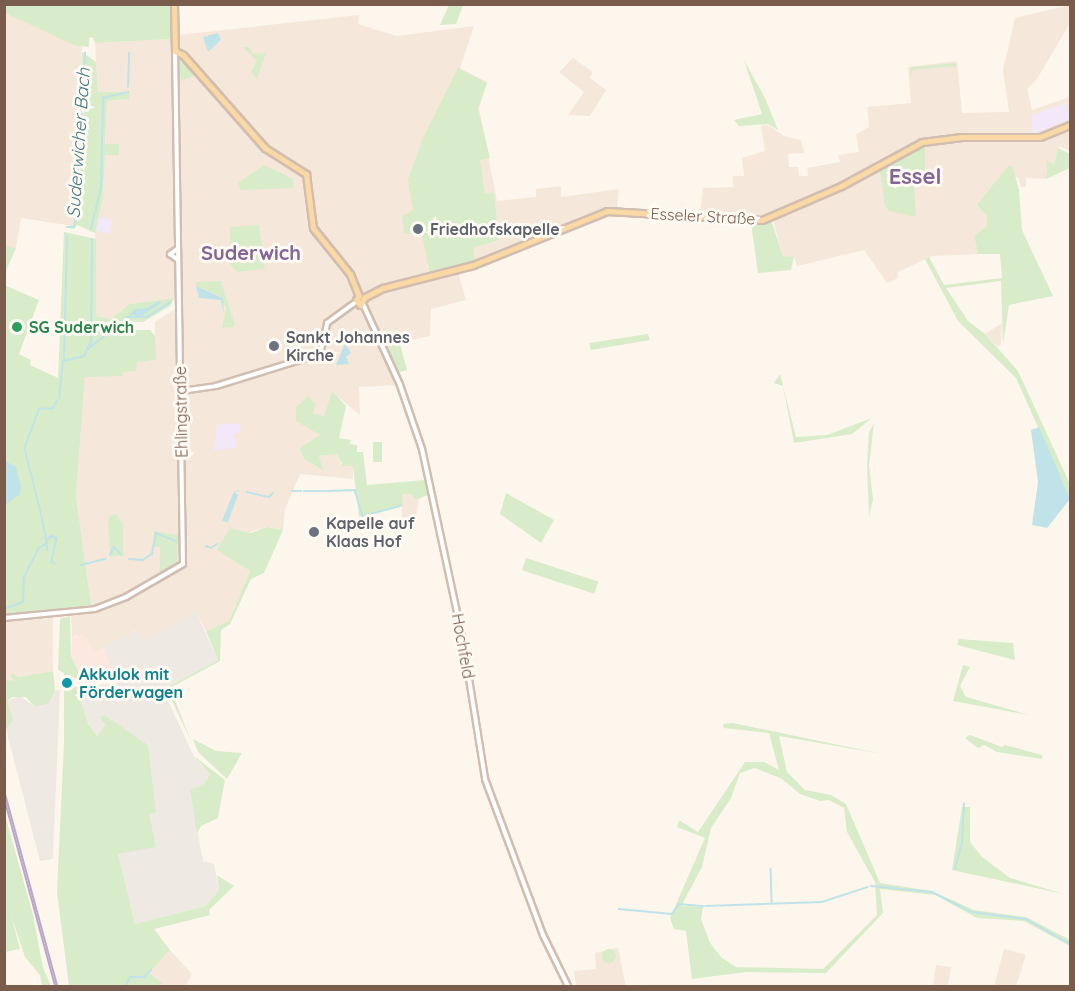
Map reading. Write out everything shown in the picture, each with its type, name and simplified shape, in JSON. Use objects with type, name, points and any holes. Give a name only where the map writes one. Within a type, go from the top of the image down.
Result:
[{"type":"main road","name":"Ehlingstraße","points":[[174,4],[175,51]]},
{"type":"main road","points":[[175,51],[183,55],[265,148],[306,174],[313,228],[350,274],[361,300]]},
{"type":"main road","name":"Esseler Straße","points":[[361,300],[383,288],[473,265],[608,211],[762,220],[841,186],[922,142],[962,137],[1040,137],[1071,124]]},
{"type":"street","name":"Ehlingstraße","points":[[4,618],[95,609],[126,597],[183,564],[177,259],[180,253],[177,249],[175,51]]},
{"type":"street","name":"Ehlingstraße","points":[[177,249],[170,254],[177,259]]},
{"type":"street","points":[[181,391],[216,386],[318,353],[327,323],[361,300]]},
{"type":"street","name":"Hochfeld","points":[[361,300],[400,385],[422,449],[463,641],[485,779],[543,935],[568,987]]},
{"type":"shaded area","points":[[1070,5],[1070,23],[1037,79],[1027,89],[1032,110],[1070,97],[1070,151],[1059,146],[1054,164],[1047,163],[1046,179],[1026,178],[1026,187],[1021,187],[1018,177],[1000,177],[985,213],[987,226],[974,236],[978,254],[932,256],[898,272],[898,278],[887,283],[864,250],[797,266],[794,256],[783,258],[772,216],[758,219],[700,215],[703,188],[733,187],[733,176],[744,176],[742,158],[765,151],[761,126],[768,125],[784,136],[801,140],[804,153],[788,154],[789,167],[798,167],[799,176],[808,176],[807,168],[840,162],[838,155],[859,152],[856,134],[869,127],[867,107],[911,103],[908,67],[957,61],[962,113],[1009,112],[1003,70],[1015,18]]},
{"type":"shaded area","points":[[5,13],[82,47],[73,226],[21,218],[16,248],[5,246]]},
{"type":"shaded area","points":[[359,15],[358,24],[397,36],[474,26],[460,68],[487,82],[479,109],[497,201],[536,197],[536,189],[561,186],[561,197],[619,189],[617,207],[458,272],[466,300],[431,309],[430,336],[385,346],[401,385],[359,387],[360,415],[332,392],[324,416],[315,416],[299,404],[320,435],[304,459],[324,471],[319,456],[337,454],[341,464],[353,466],[353,479],[300,474],[285,509],[283,530],[267,527],[226,539],[218,550],[250,571],[229,621],[206,631],[196,612],[142,642],[136,630],[95,653],[76,635],[72,638],[71,609],[91,605],[76,496],[85,377],[123,372],[136,362],[155,360],[155,322],[175,309],[174,298],[129,304],[111,319],[96,316],[95,231],[103,197],[107,101],[129,99],[130,92],[98,92],[95,43],[171,39],[178,35]]},
{"type":"shaded area","points":[[573,58],[593,72],[590,78],[606,90],[590,116],[568,115],[584,92],[559,72]]},
{"type":"shaded area","points":[[1066,103],[1070,119],[1033,134],[1031,115]]},
{"type":"shaded area","points":[[98,217],[113,220],[110,234],[95,231]]},
{"type":"shaded area","points":[[1002,323],[1001,344],[998,347],[985,334]]},
{"type":"shaded area","points":[[231,423],[240,425],[241,432],[234,434],[237,447],[214,451],[217,425]]},
{"type":"shaded area","points":[[411,493],[419,499],[415,523],[402,523],[402,494]]},
{"type":"shaded area","points":[[196,612],[218,660],[163,690],[194,757],[210,774],[205,783],[190,790],[203,861],[214,864],[219,890],[206,906],[135,924],[118,854],[149,813],[156,812],[135,739],[106,719],[103,721],[107,725],[97,736],[84,716],[78,698],[85,687],[117,683],[103,646],[137,630],[142,641]]},
{"type":"shaded area","points":[[53,618],[53,671],[17,677],[13,673],[15,681],[10,684],[5,680],[4,622]]},
{"type":"shaded area","points":[[83,634],[95,653],[104,648],[114,672],[85,678],[79,672],[71,656],[72,638]]},
{"type":"shaded area","points":[[55,690],[60,690],[53,859],[40,861],[6,729],[7,701],[20,696],[34,706]]},
{"type":"shaded area","points":[[618,948],[626,986],[576,986],[574,971],[596,969],[595,953]]},
{"type":"shaded area","points":[[1004,949],[1026,955],[1016,986],[994,986]]},
{"type":"shaded area","points":[[170,950],[192,974],[186,986],[161,986],[149,973]]},
{"type":"shaded area","points":[[936,965],[951,967],[948,986],[933,986]]},
{"type":"green space","points":[[5,4],[171,5],[171,39],[95,43],[93,37],[89,38],[89,47],[76,46],[5,13]]},
{"type":"green space","points":[[449,5],[463,5],[456,24],[440,25]]},
{"type":"green space","points":[[243,47],[249,47],[253,54],[266,53],[257,79],[251,72],[257,61]]},
{"type":"green space","points":[[82,52],[96,62],[98,92],[130,92],[129,99],[107,101],[105,144],[119,144],[119,155],[105,155],[103,197],[95,233],[77,225],[74,229],[64,227],[73,225]]},
{"type":"green space","points":[[182,59],[194,76],[181,81],[179,60]]},
{"type":"green space","points":[[744,60],[766,100],[778,130],[768,124],[739,126],[734,120],[762,114]]},
{"type":"green space","points":[[956,63],[955,69],[953,66],[912,70],[911,81],[910,69],[912,67]]},
{"type":"green space","points":[[458,68],[487,83],[478,108],[490,158],[480,160],[485,194],[494,192],[499,240],[473,248],[475,262],[430,273],[422,236],[404,233],[402,216],[413,210],[408,180],[423,138]]},
{"type":"green space","points":[[925,145],[925,175],[914,182],[916,217],[889,211],[885,206],[880,172],[899,157]]},
{"type":"green space","points":[[1058,148],[1070,154],[1070,168],[1046,179],[1047,161],[1054,164]]},
{"type":"green space","points":[[264,165],[293,179],[293,188],[241,190],[238,183]]},
{"type":"green space","points":[[1008,166],[1012,166],[1019,189],[1022,230],[1053,296],[1009,305],[1003,344],[1001,281],[946,288],[968,321],[985,334],[1018,371],[1070,484],[1070,499],[1016,378],[958,321],[925,259],[929,257],[944,285],[1002,278],[1000,254],[978,254],[974,236],[987,226],[986,215],[977,205]]},
{"type":"green space","points":[[771,219],[783,257],[794,256],[791,270],[758,273],[751,223]]},
{"type":"green space","points":[[259,225],[265,269],[237,272],[230,264],[230,227]]},
{"type":"green space","points":[[64,232],[96,239],[96,316],[111,319],[129,304],[174,298],[170,306],[143,322],[124,321],[127,336],[130,330],[150,330],[155,336],[156,360],[137,362],[136,371],[123,372],[123,376],[85,377],[76,496],[91,605],[5,616],[4,285],[39,300],[19,354],[31,360],[30,365],[58,378]]},
{"type":"green space","points":[[4,246],[16,248],[5,273]]},
{"type":"green space","points":[[221,281],[235,325],[233,327],[222,328],[226,308],[219,295],[196,286],[196,282]]},
{"type":"green space","points":[[648,334],[650,340],[591,350],[589,343]]},
{"type":"green space","points":[[400,344],[407,370],[396,373],[384,346]]},
{"type":"green space","points":[[780,374],[796,437],[827,435],[872,418],[852,434],[794,443],[783,386],[774,383]]},
{"type":"green space","points":[[398,388],[422,448],[430,494],[416,500],[411,494],[402,494],[403,506],[359,517],[353,466],[343,466],[337,454],[319,456],[324,471],[304,459],[300,448],[320,435],[296,421],[296,407],[308,396],[315,404],[313,414],[324,416],[332,391],[346,406],[339,438],[351,440],[350,444],[357,445],[357,452],[363,452],[367,485],[425,480],[417,439]]},
{"type":"green space","points":[[874,423],[869,465],[873,499],[869,517],[867,464],[869,432]]},
{"type":"green space","points":[[373,442],[382,442],[382,462],[373,462]]},
{"type":"green space","points":[[506,493],[554,520],[541,543],[500,514]]},
{"type":"green space","points":[[116,514],[123,525],[123,555],[110,557],[108,523],[110,516]]},
{"type":"green space","points":[[267,527],[283,530],[264,573],[251,579],[230,624],[221,630],[220,661],[170,688],[191,741],[166,688],[218,660],[206,631],[229,621],[250,571],[217,550],[230,528],[251,533]]},
{"type":"green space","points":[[154,531],[178,535],[177,565],[160,573],[160,547],[152,547]]},
{"type":"green space","points":[[526,558],[598,581],[594,594],[522,570]]},
{"type":"green space","points":[[70,616],[71,656],[79,672],[85,678],[109,673],[111,678],[85,683],[70,676],[71,687],[85,687],[79,698],[88,723],[97,736],[106,725],[100,718],[104,715],[148,745],[156,812],[149,814],[156,847],[118,854],[135,924],[206,906],[219,890],[217,875],[234,886],[209,910],[210,915],[154,929],[170,950],[149,973],[162,983],[161,986],[69,986],[57,892],[64,742],[64,673],[58,670],[60,619]]},
{"type":"green space","points":[[959,639],[1013,643],[1015,660],[957,645]]},
{"type":"green space","points":[[963,665],[970,667],[960,686],[966,697],[1029,715],[953,701]]},
{"type":"green space","points":[[53,671],[55,690],[48,704],[34,706],[26,697],[12,697],[7,701],[13,720],[6,729],[5,680],[14,681],[10,675],[13,673],[18,677]]},
{"type":"green space","points":[[733,723],[882,754],[779,736],[787,772],[805,790],[831,795],[846,804],[880,883],[932,891],[974,910],[1026,917],[1070,940],[1070,946],[1024,921],[977,918],[935,895],[880,889],[883,913],[826,973],[746,972],[692,979],[686,931],[674,929],[670,918],[705,838],[677,827],[679,820],[698,832],[745,762],[764,762],[779,770],[769,733],[724,728],[723,724]],"holes":[[[755,768],[782,779],[800,794],[820,801],[829,800],[844,808],[847,832],[875,882],[877,915],[823,969],[736,967],[721,957],[710,943],[701,919],[703,907],[681,906],[702,867],[711,828],[731,798],[740,773]]]},
{"type":"green space","points":[[970,735],[1002,747],[1005,745],[1042,755],[1042,759],[997,752],[984,745],[978,748],[965,738]]},
{"type":"green space","points":[[193,739],[216,751],[242,753],[227,779],[198,752]]},
{"type":"green space","points":[[194,756],[225,780],[218,818],[201,826],[197,833],[190,790],[205,783],[210,774]]},
{"type":"green space","points":[[962,807],[970,807],[970,842],[982,857],[1010,878],[1064,894],[952,870]]},
{"type":"green space","points":[[5,815],[33,915],[43,968],[51,986],[42,986],[40,975],[25,957],[11,915],[20,949],[5,952]]},
{"type":"green space","points":[[606,949],[612,949],[616,956],[612,963],[606,963],[602,959],[602,953]]},
{"type":"water","points":[[218,33],[221,40],[208,52],[203,37]]},
{"type":"water","points":[[196,286],[223,298],[224,314],[221,300],[199,298]]},
{"type":"water","points":[[159,301],[161,303],[140,317],[130,314],[134,309],[147,308]]},
{"type":"water","points":[[345,343],[351,353],[346,357],[349,364],[336,365]]},
{"type":"water","points":[[1039,427],[1070,499],[1047,528],[1032,525],[1038,482],[1031,430]]},
{"type":"water","points":[[5,461],[16,467],[21,487],[20,494],[5,505]]},
{"type":"water","points":[[240,490],[234,492],[238,495],[228,522],[222,521],[234,491]]},
{"type":"waterway","name":"Suderwicher Bach","points":[[67,227],[74,227],[75,222],[85,53]]},
{"type":"waterway","name":"Suderwicher Bach","points":[[128,87],[129,53]]},
{"type":"waterway","name":"Suderwicher Bach","points":[[91,229],[101,188],[103,98],[128,92]]},
{"type":"waterway","name":"Suderwicher Bach","points":[[64,360],[67,236]]},
{"type":"waterway","name":"Suderwicher Bach","points":[[59,399],[63,361],[84,356],[91,341],[92,240]]},
{"type":"waterway","points":[[127,317],[147,317],[171,302]]},
{"type":"waterway","points":[[88,349],[131,315]]},
{"type":"waterway","name":"Suderwicher Bach","points":[[25,447],[39,409],[53,408],[57,401]]},
{"type":"waterway","name":"Suderwicher Bach","points":[[25,449],[37,496]]},
{"type":"waterway","points":[[329,491],[355,490],[363,516],[401,506]]},
{"type":"waterway","points":[[292,491],[301,491]]},
{"type":"waterway","points":[[304,491],[327,491]]},
{"type":"waterway","points":[[247,492],[269,497]]},
{"type":"waterway","points":[[270,496],[273,493]]},
{"type":"waterway","points":[[4,609],[23,602],[24,577],[39,548],[47,543],[37,498]]},
{"type":"waterway","points":[[129,559],[143,560],[152,554],[156,533],[176,541]]},
{"type":"waterway","points":[[47,540],[51,536],[57,538],[52,561],[55,564]]},
{"type":"waterway","points":[[206,546],[211,548],[217,544]]},
{"type":"waterway","points":[[47,545],[48,550]]},
{"type":"waterway","points":[[110,555],[114,547],[122,555]]},
{"type":"waterway","points":[[81,565],[105,559]]},
{"type":"waterway","points":[[955,869],[962,842],[964,804]]},
{"type":"waterway","points":[[771,869],[772,902]]},
{"type":"waterway","points":[[871,886],[932,892],[972,912],[1026,919],[1070,944]]},
{"type":"waterway","points":[[706,906],[822,902],[868,887]]},
{"type":"waterway","points":[[619,909],[672,914],[679,904],[704,906]]},
{"type":"waterway","points":[[126,986],[130,977],[144,977],[151,970]]},
{"type":"railway","points":[[4,794],[56,986]]},
{"type":"place","name":"Friedhofskapelle","points":[[418,229]]},
{"type":"place","name":"SG Suderwich","points":[[17,327]]},
{"type":"place","name":"Sankt Johannes Kirche","points":[[274,346]]},
{"type":"place","name":"Kapelle auf Klaas Hof","points":[[314,532]]},
{"type":"place","name":"Akkulok mit Förderwagen","points":[[67,683]]},
{"type":"district","name":"Essel","points":[[915,177]]},
{"type":"district","name":"Suderwich","points":[[251,252]]}]
